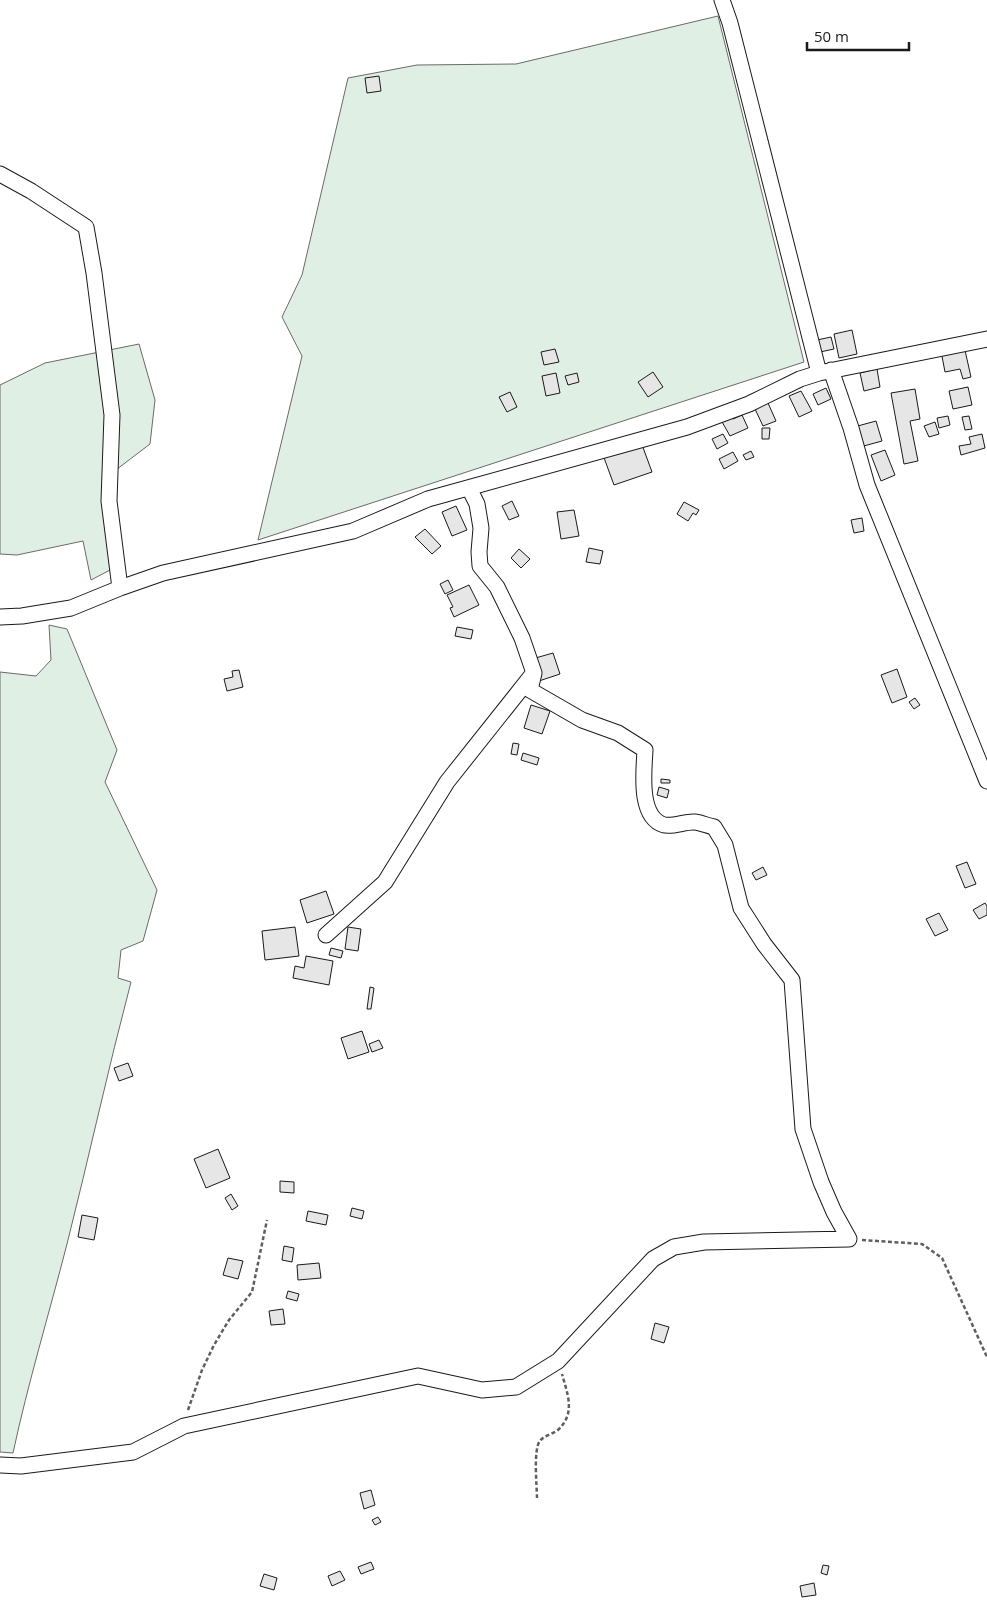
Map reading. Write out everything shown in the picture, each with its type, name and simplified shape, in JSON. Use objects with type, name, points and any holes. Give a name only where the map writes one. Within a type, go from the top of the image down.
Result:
[{"type":"street","points":[[722,0],[730,23],[825,371],[851,428],[867,486],[987,780]]},
{"type":"street","points":[[0,174],[31,191],[86,227],[94,273],[112,415],[109,501],[120,588]]},
{"type":"street","points":[[0,617],[22,616],[71,608],[163,573],[353,530],[428,498],[687,427],[749,404],[800,379],[825,371],[987,339]]},
{"type":"street","points":[[469,488],[477,504],[481,528],[480,566],[497,586],[511,614],[534,673],[530,690],[582,720],[618,732],[645,750],[644,796],[648,808],[656,820],[665,825],[695,822],[714,827],[724,845],[741,908],[764,944],[792,980],[803,1129],[821,1182],[849,1240]]},
{"type":"street","points":[[326,935],[385,882],[447,782],[534,673]]},
{"type":"street","points":[[821,1239],[829,1228],[834,1212]]},
{"type":"street","points":[[0,1464],[21,1466],[133,1452],[184,1426],[418,1376],[482,1390],[516,1387],[558,1361],[653,1259],[674,1247],[704,1242],[849,1240]]},
{"type":"path","points":[[184,1426],[202,1370],[214,1345],[229,1320],[252,1292],[267,1220]]},
{"type":"path","points":[[849,1240],[922,1244],[942,1258],[987,1357]]},
{"type":"path","points":[[537,1498],[536,1449],[540,1440],[559,1429],[569,1413],[570,1402],[558,1361]]},
{"type":"green space","points":[[718,16],[804,362],[258,540],[302,356],[282,317],[302,275],[348,78],[417,65],[516,64]]},
{"type":"green space","points":[[139,344],[155,400],[150,444],[104,479],[110,570],[91,580],[83,541],[17,555],[0,554],[0,385],[45,363]]},
{"type":"green space","points":[[49,625],[67,629],[117,750],[105,782],[157,890],[143,941],[121,950],[118,978],[131,982],[67,1244],[13,1453],[0,1452],[0,672],[36,676],[51,660]]},
{"type":"building","points":[[379,76],[381,91],[367,93],[365,78]]},
{"type":"building","points":[[852,330],[857,354],[839,358],[834,334]]},
{"type":"building","points":[[831,337],[834,349],[820,352],[817,340]]},
{"type":"building","points":[[964,346],[971,377],[963,379],[960,369],[945,372],[941,351]]},
{"type":"building","points":[[555,349],[559,362],[544,365],[541,352]]},
{"type":"building","points":[[877,369],[880,387],[864,391],[860,373]]},
{"type":"building","points":[[653,372],[663,387],[648,397],[638,382]]},
{"type":"building","points":[[556,373],[560,393],[546,396],[542,376]]},
{"type":"building","points":[[577,373],[579,382],[568,385],[565,376]]},
{"type":"building","points":[[968,387],[972,405],[953,409],[949,391]]},
{"type":"building","points":[[826,388],[831,399],[818,405],[813,394]]},
{"type":"building","points":[[915,389],[920,419],[910,421],[918,461],[904,464],[891,393]]},
{"type":"building","points":[[801,391],[812,411],[799,417],[789,396]]},
{"type":"building","points":[[510,392],[517,407],[507,412],[499,397]]},
{"type":"building","points":[[768,403],[776,421],[763,426],[755,409]]},
{"type":"building","points":[[731,415],[733,419],[742,415],[748,428],[730,436],[721,420]]},
{"type":"building","points":[[948,416],[950,425],[939,428],[937,418]]},
{"type":"building","points":[[969,416],[972,429],[965,430],[962,417]]},
{"type":"building","points":[[876,421],[882,441],[860,447],[854,427]]},
{"type":"building","points":[[935,422],[939,434],[929,437],[924,426]]},
{"type":"building","points":[[762,428],[770,428],[769,439],[762,439]]},
{"type":"building","points":[[723,434],[728,443],[717,449],[712,439]]},
{"type":"building","points":[[982,434],[985,448],[961,455],[959,446],[971,444],[969,437]]},
{"type":"building","points":[[641,442],[652,472],[614,485],[603,455]]},
{"type":"building","points":[[885,450],[895,475],[881,481],[871,455]]},
{"type":"building","points":[[751,451],[754,457],[746,460],[743,455]]},
{"type":"building","points":[[733,452],[738,461],[724,469],[719,459]]},
{"type":"building","points":[[512,501],[519,516],[509,520],[502,506]]},
{"type":"building","points":[[684,502],[699,510],[696,515],[693,513],[688,521],[677,514]]},
{"type":"building","points":[[456,506],[467,530],[452,536],[442,512]]},
{"type":"building","points":[[574,510],[579,536],[561,539],[557,512]]},
{"type":"building","points":[[862,518],[864,531],[854,533],[851,520]]},
{"type":"building","points":[[425,529],[441,546],[432,554],[415,537]]},
{"type":"building","points":[[589,548],[603,551],[600,564],[586,562]]},
{"type":"building","points":[[519,549],[530,559],[521,568],[511,558]]},
{"type":"building","points":[[448,580],[453,590],[445,594],[440,584]]},
{"type":"building","points":[[469,585],[479,605],[454,617],[450,608],[453,607],[447,595]]},
{"type":"building","points":[[457,627],[473,630],[471,639],[455,636]]},
{"type":"building","points":[[553,653],[560,674],[539,681],[532,659]]},
{"type":"building","points":[[897,669],[907,697],[892,703],[881,675]]},
{"type":"building","points":[[239,670],[243,687],[227,691],[224,679],[233,677],[232,671]]},
{"type":"building","points":[[915,698],[920,705],[914,709],[909,702]]},
{"type":"building","points":[[531,705],[550,711],[542,734],[524,728]]},
{"type":"building","points":[[513,743],[519,744],[517,755],[511,754]]},
{"type":"building","points":[[523,753],[539,758],[537,765],[521,760]]},
{"type":"building","points":[[661,779],[670,780],[670,783],[661,783]]},
{"type":"building","points":[[659,787],[669,790],[667,798],[657,795]]},
{"type":"building","points":[[967,862],[976,884],[965,888],[956,866]]},
{"type":"building","points":[[763,867],[767,875],[756,880],[752,873]]},
{"type":"building","points":[[326,891],[334,914],[307,923],[300,900]]},
{"type":"building","points":[[985,903],[987,915],[979,919],[973,910]]},
{"type":"building","points":[[939,913],[948,930],[935,936],[926,919]]},
{"type":"building","points":[[295,927],[299,956],[265,960],[262,931]]},
{"type":"building","points":[[348,927],[361,929],[358,951],[345,949]]},
{"type":"building","points":[[331,948],[343,951],[341,958],[329,955]]},
{"type":"building","points":[[306,956],[333,961],[329,985],[293,978],[295,966],[304,968]]},
{"type":"building","points":[[370,987],[374,988],[371,1009],[367,1009]]},
{"type":"building","points":[[362,1031],[369,1052],[348,1059],[341,1038]]},
{"type":"building","points":[[379,1040],[383,1048],[372,1052],[369,1044]]},
{"type":"building","points":[[128,1063],[133,1076],[119,1081],[114,1068]]},
{"type":"building","points":[[218,1149],[230,1178],[206,1188],[194,1159]]},
{"type":"building","points":[[280,1181],[294,1182],[294,1193],[280,1192]]},
{"type":"building","points":[[231,1194],[238,1206],[232,1210],[225,1198]]},
{"type":"building","points":[[352,1208],[364,1211],[362,1219],[350,1216]]},
{"type":"building","points":[[308,1211],[328,1215],[326,1225],[306,1221]]},
{"type":"building","points":[[82,1215],[98,1218],[94,1240],[78,1237]]},
{"type":"building","points":[[284,1246],[294,1248],[292,1262],[282,1260]]},
{"type":"building","points":[[228,1258],[243,1261],[238,1279],[223,1275]]},
{"type":"building","points":[[319,1263],[321,1278],[298,1280],[297,1265]]},
{"type":"building","points":[[288,1291],[299,1294],[297,1301],[286,1298]]},
{"type":"building","points":[[283,1309],[285,1324],[271,1325],[269,1311]]},
{"type":"building","points":[[655,1323],[669,1327],[664,1343],[651,1339]]},
{"type":"building","points":[[371,1490],[375,1505],[364,1509],[360,1493]]},
{"type":"building","points":[[378,1517],[381,1522],[375,1525],[372,1520]]},
{"type":"building","points":[[371,1562],[374,1569],[361,1574],[358,1567]]},
{"type":"building","points":[[823,1565],[829,1566],[827,1575],[821,1573]]},
{"type":"building","points":[[340,1571],[345,1580],[332,1586],[328,1576]]},
{"type":"building","points":[[264,1574],[277,1578],[274,1590],[260,1586]]},
{"type":"building","points":[[814,1583],[816,1595],[802,1597],[800,1586]]}]
